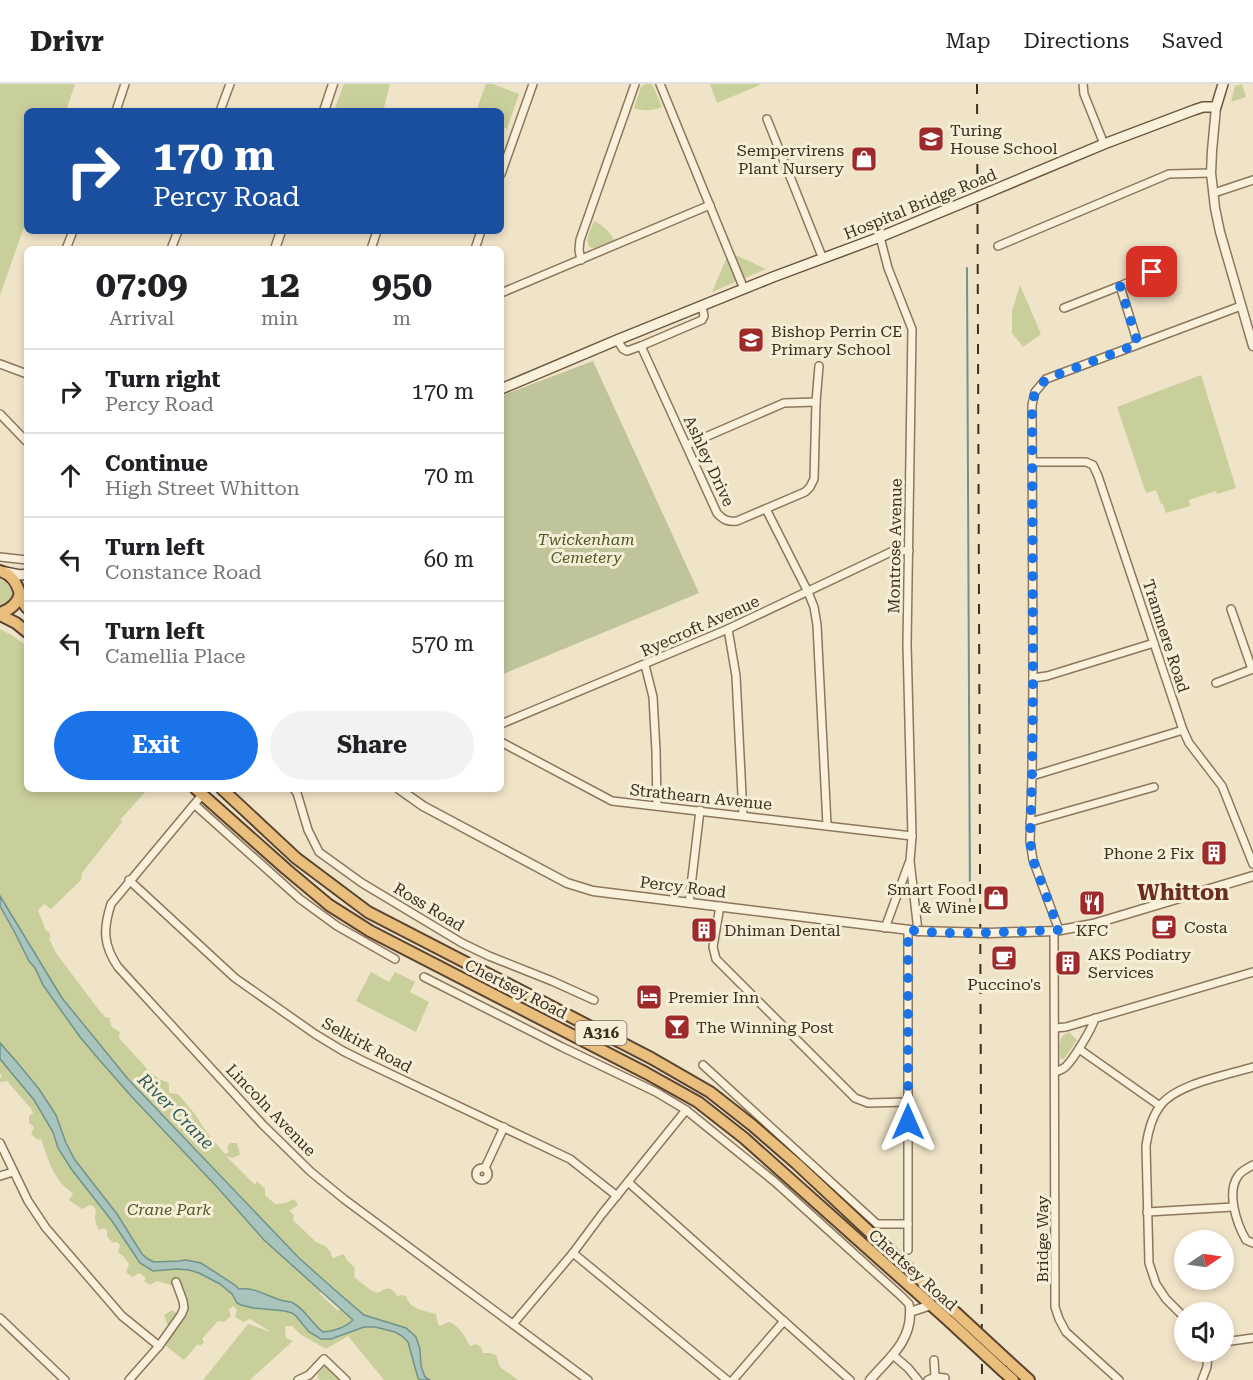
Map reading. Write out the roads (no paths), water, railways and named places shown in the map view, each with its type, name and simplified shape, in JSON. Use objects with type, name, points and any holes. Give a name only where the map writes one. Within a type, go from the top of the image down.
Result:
[{"type":"highway","points":[[0,614],[13,606],[22,593],[12,578],[3,571]]},
{"type":"highway","points":[[0,614],[24,630]]},
{"type":"highway","name":"Chertsey Road","points":[[199,792],[329,905],[370,931],[698,1102],[744,1138],[931,1305],[952,1317]]},
{"type":"highway","name":"Chertsey Road","points":[[225,792],[296,858],[368,912],[651,1058],[710,1092],[797,1164],[1005,1366],[1029,1380]]},
{"type":"highway","name":"Chertsey Road","points":[[1005,1366],[1013,1380]]},
{"type":"main road","points":[[1216,107],[1223,84]]},
{"type":"main road","name":"Hospital Bridge Road","points":[[504,387],[744,289],[880,237],[1104,144],[1203,107],[1216,107]]},
{"type":"main road","points":[[3,571],[24,574]]},
{"type":"street","points":[[117,108],[125,84]]},
{"type":"street","points":[[221,108],[230,84]]},
{"type":"street","points":[[325,108],[333,84]]},
{"type":"street","points":[[504,166],[533,84]]},
{"type":"street","points":[[581,260],[580,240],[635,84]]},
{"type":"street","points":[[660,84],[744,289]]},
{"type":"street","points":[[1083,84],[1084,94],[1104,144]]},
{"type":"street","points":[[1216,107],[1211,173],[1220,232],[1253,346]]},
{"type":"street","points":[[767,119],[823,259]]},
{"type":"street","points":[[998,246],[1169,174],[1211,173]]},
{"type":"street","points":[[1214,193],[1253,180]]},
{"type":"street","points":[[504,292],[710,205]]},
{"type":"street","name":"Montrose Avenue","points":[[880,237],[888,268],[912,329],[907,644],[912,836],[910,861],[918,932]]},
{"type":"street","points":[[1064,308],[1168,265]]},
{"type":"street","points":[[1120,286],[1138,344]]},
{"type":"street","points":[[617,340],[627,351],[641,346],[702,320],[704,315],[702,306]]},
{"type":"street","name":"Bridge Way","points":[[1119,1380],[1066,1332],[1055,1307],[1057,930],[1033,860],[1030,841],[1033,678],[1032,405],[1035,392],[1046,379],[1240,306]]},
{"type":"street","name":"Ashley Drive","points":[[641,346],[717,513],[722,519],[728,521],[737,521],[810,488],[814,479],[819,366]]},
{"type":"street","points":[[0,364],[24,373]]},
{"type":"street","points":[[687,445],[784,403],[816,402]]},
{"type":"street","points":[[0,414],[24,439]]},
{"type":"street","name":"Tranmere Road","points":[[1032,462],[1086,462],[1093,465],[1183,730],[1189,742],[1222,786],[1253,864]]},
{"type":"street","points":[[766,509],[814,607],[817,625],[827,825]]},
{"type":"street","name":"Ryecroft Avenue","points":[[504,723],[728,629],[895,550],[909,551]]},
{"type":"street","points":[[0,556],[24,560]]},
{"type":"street","points":[[1216,683],[1253,669],[1231,609]]},
{"type":"street","points":[[728,629],[736,676],[742,815]]},
{"type":"street","points":[[1033,678],[1047,676],[1154,643]]},
{"type":"street","points":[[645,665],[653,697],[657,806]]},
{"type":"street","points":[[1032,776],[1183,730]]},
{"type":"street","name":"Strathearn Avenue","points":[[504,744],[612,801],[912,836]]},
{"type":"street","points":[[1030,822],[1154,787]]},
{"type":"street","name":"Lincoln Avenue","points":[[199,792],[195,805],[129,880],[111,904],[106,920],[105,936],[110,955],[118,967],[263,1125],[310,1172],[588,1380]]},
{"type":"street","name":"Ross Road","points":[[296,792],[308,830],[319,852],[362,883],[462,943],[594,1000]]},
{"type":"street","name":"Percy Road","points":[[403,792],[423,806],[567,883],[593,891],[918,932],[989,933],[1057,930],[1093,924],[1253,876]]},
{"type":"street","points":[[195,805],[300,899],[337,926],[394,959]]},
{"type":"street","points":[[689,903],[700,810]]},
{"type":"street","name":"Montrose Avenue","points":[[885,928],[910,861]]},
{"type":"street","name":"Selkirk Road","points":[[129,880],[235,978],[315,1034],[343,1051],[570,1159],[617,1196]]},
{"type":"street","points":[[720,906],[713,947],[716,959],[855,1098],[868,1103],[908,1102]]},
{"type":"street","points":[[908,930],[908,1250]]},
{"type":"street","points":[[1055,1028],[1066,1027],[1253,972]]},
{"type":"street","name":"Chertsey Road","points":[[424,977],[656,1092],[686,1110],[775,1182],[901,1296],[909,1304],[910,1312]]},
{"type":"street","points":[[1055,1072],[1064,1068],[1079,1049],[1095,1018]]},
{"type":"street","points":[[1079,1049],[1160,1106]]},
{"type":"street","name":"Chertsey Road","points":[[704,1065],[877,1224],[908,1224]]},
{"type":"street","points":[[1174,1307],[1156,1284],[1149,1263],[1146,1146],[1150,1127],[1160,1106],[1185,1088],[1253,1067]]},
{"type":"street","points":[[513,1324],[573,1254],[686,1110]]},
{"type":"street","points":[[485,1168],[504,1127]]},
{"type":"street","points":[[0,1143],[28,1201],[46,1228],[122,1316],[159,1346]]},
{"type":"street","points":[[1253,1165],[1238,1175],[1233,1186],[1233,1207],[1243,1235],[1246,1240],[1253,1243]]},
{"type":"street","points":[[0,1176],[13,1172]]},
{"type":"street","points":[[775,1182],[783,1174]]},
{"type":"street","points":[[628,1182],[850,1380]]},
{"type":"street","points":[[1147,1212],[1233,1207]]},
{"type":"street","points":[[573,1254],[728,1380]]},
{"type":"street","points":[[129,1380],[159,1346],[181,1315],[184,1308],[183,1301],[176,1282]]},
{"type":"street","points":[[870,1380],[901,1344],[910,1327],[910,1312],[931,1305]]},
{"type":"street","points":[[0,1318],[65,1380]]},
{"type":"street","points":[[733,1380],[784,1321]]},
{"type":"street","points":[[1234,1341],[1253,1338]]},
{"type":"street","points":[[892,1355],[918,1380]]},
{"type":"street","points":[[298,1380],[312,1378],[324,1359],[346,1380]]},
{"type":"street","points":[[934,1360],[931,1378],[945,1378]]},
{"type":"street","points":[[1202,1380],[1207,1362]]},
{"type":"water","name":"River Crane","points":[[0,896],[62,998],[128,1079],[299,1258],[364,1315],[406,1328],[416,1337],[420,1349],[421,1366],[425,1377],[430,1380],[418,1378],[408,1342],[395,1332],[364,1327],[331,1339],[321,1339],[309,1332],[292,1313],[241,1305],[220,1284],[199,1273],[177,1269],[153,1271],[140,1263],[112,1221],[72,1170],[58,1148],[53,1132],[34,1100],[0,1059],[0,1043],[39,1089],[56,1115],[75,1160],[117,1214],[142,1254],[148,1259],[154,1262],[186,1260],[201,1263],[239,1289],[257,1291],[293,1303],[323,1332],[339,1329],[353,1320],[264,1240],[131,1096],[80,1037],[29,961],[0,906]]},
{"type":"waterway","points":[[967,268],[970,910]]},
{"type":"railway","points":[[977,84],[982,1380]]},
{"type":"place","name":"Turing House School","points":[[931,139]]},
{"type":"place","name":"Sempervirens Plant Nursery","points":[[864,159]]},
{"type":"place","name":"Bishop Perrin CE Primary School","points":[[751,340]]},
{"type":"place","name":"Phone 2 Fix","points":[[1214,853]]},
{"type":"place","name":"Smart Food & Wine","points":[[996,898]]},
{"type":"place","name":"KFC","points":[[1092,903]]},
{"type":"place","name":"Costa","points":[[1164,927]]},
{"type":"place","name":"Dhiman Dental","points":[[704,930]]},
{"type":"place","name":"Puccino's","points":[[1004,958]]},
{"type":"place","name":"AKS Podiatry Services","points":[[1068,963]]},
{"type":"place","name":"Premier Inn","points":[[649,997]]},
{"type":"place","name":"The Winning Post","points":[[677,1027]]},
{"type":"district","name":"Whitton","points":[[1183,892]]},
{"type":"park label","name":"Twickenham Cemetery","points":[[586,548]]},
{"type":"park label","name":"Crane Park","points":[[169,1209]]}]
